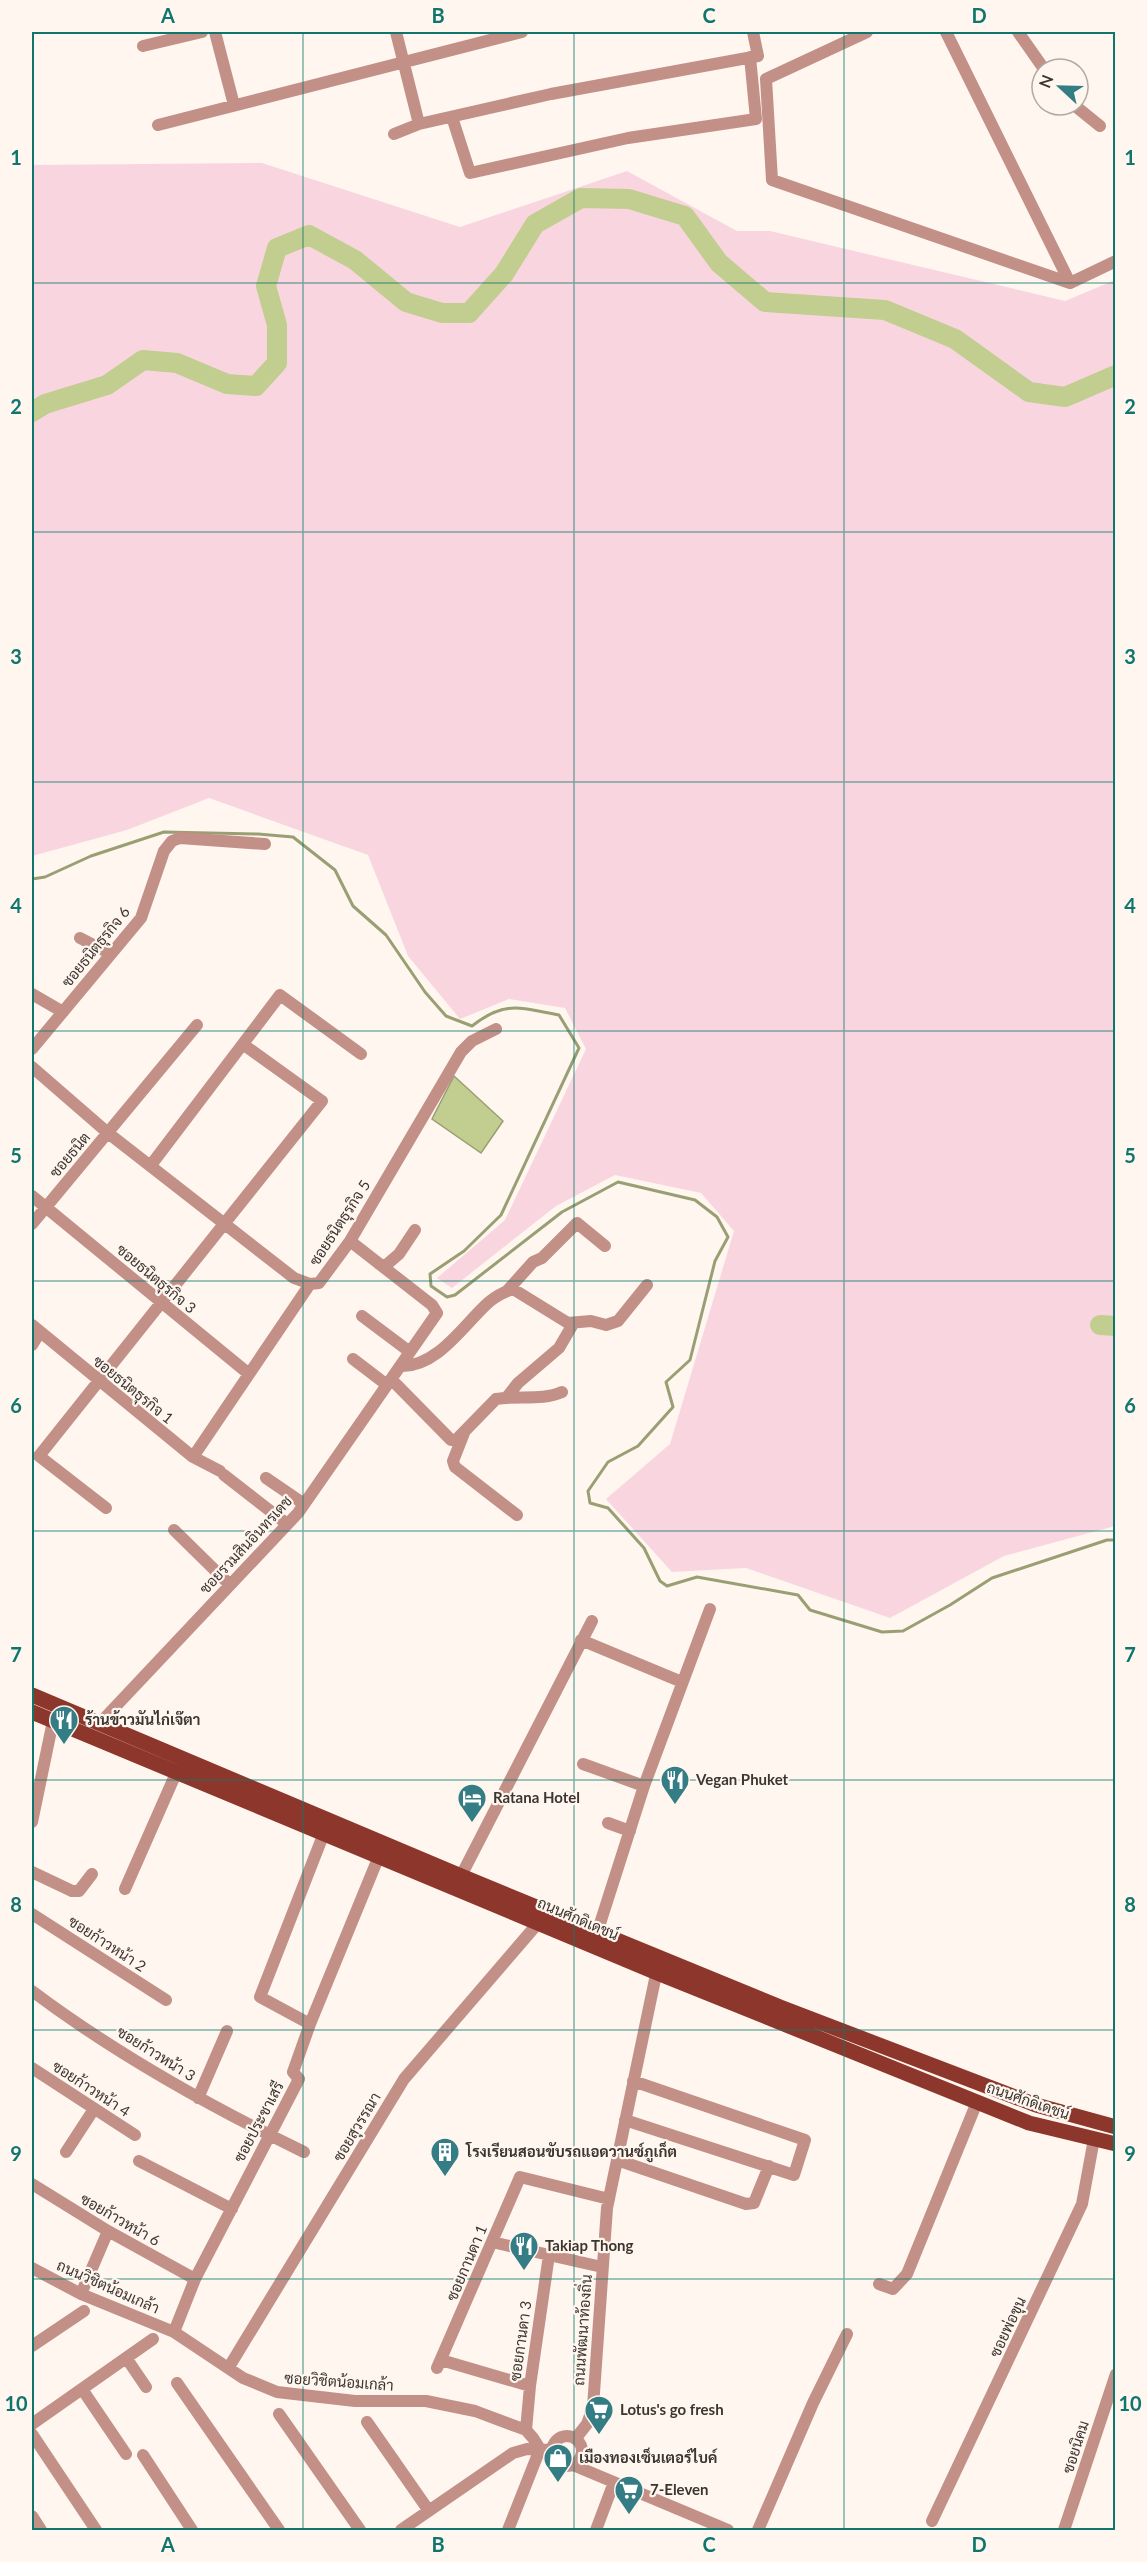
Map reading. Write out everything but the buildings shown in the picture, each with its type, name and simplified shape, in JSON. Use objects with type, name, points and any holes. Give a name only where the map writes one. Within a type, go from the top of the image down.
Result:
[{"type":"main road","name":"ถนนศักดิเดชน์","points":[[32,1695],[461,1876],[539,1922],[1036,2105],[1116,2127]]},
{"type":"main road","name":"ถนนศักดิเดชน์","points":[[32,1712],[379,1856],[597,1933],[658,1965],[1029,2123],[1116,2144]]},
{"type":"street","points":[[143,46],[202,32]]},
{"type":"street","points":[[215,32],[234,105]]},
{"type":"street","points":[[396,32],[419,124]]},
{"type":"street","points":[[158,125],[522,32]]},
{"type":"street","points":[[394,134],[419,124],[551,94],[758,56],[753,32]]},
{"type":"street","points":[[867,32],[766,79],[772,180],[1070,283],[1116,261]]},
{"type":"street","points":[[946,32],[1070,283]]},
{"type":"street","points":[[1018,32],[1036,57]]},
{"type":"street","points":[[452,117],[470,173],[628,138],[756,119],[750,57]]},
{"type":"street","points":[[1089,117],[1100,126]]},
{"type":"street","name":"ซอยธนิตธุรกิจ 6","points":[[32,1049],[141,918],[164,851],[172,841],[180,838],[265,844]]},
{"type":"street","points":[[80,938],[111,954]]},
{"type":"street","points":[[32,994],[63,1012]]},
{"type":"street","points":[[151,1165],[280,995],[360,1054]]},
{"type":"street","name":"ซอยธนิต","points":[[32,1224],[198,1025]]},
{"type":"street","name":"ซอยธนิตธุรกิจ 5","points":[[108,1133],[294,1278],[310,1284],[319,1283],[350,1241],[461,1052],[472,1041],[496,1029]]},
{"type":"street","points":[[106,1508],[39,1456],[97,1380],[322,1101],[244,1045]]},
{"type":"street","points":[[32,1067],[108,1133]]},
{"type":"street","name":"ซอยธนิตธุรกิจ 3","points":[[32,1196],[249,1374]]},
{"type":"street","points":[[507,1291],[533,1262],[542,1258],[577,1223],[604,1246]]},
{"type":"street","points":[[350,1241],[385,1266],[396,1257],[415,1230]]},
{"type":"street","name":"ซอยรวมสินอินทรเดช","points":[[100,1723],[304,1504],[437,1313],[432,1305],[380,1264]]},
{"type":"street","points":[[193,1457],[310,1284]]},
{"type":"street","points":[[401,1366],[410,1366],[444,1346],[464,1330],[488,1303],[513,1289],[565,1322],[573,1324],[591,1321],[606,1325],[618,1321],[647,1285]]},
{"type":"street","points":[[362,1316],[410,1352]]},
{"type":"street","points":[[507,1397],[518,1383],[558,1348],[573,1324]]},
{"type":"street","points":[[32,1345],[36,1329]]},
{"type":"street","name":"ซอยธนิตธุรกิจ 1","points":[[36,1329],[193,1457],[222,1473],[287,1524]]},
{"type":"street","points":[[353,1359],[389,1382],[448,1439],[456,1440],[496,1399],[542,1398],[562,1392]]},
{"type":"street","points":[[465,1431],[453,1464],[517,1515]]},
{"type":"street","points":[[266,1478],[304,1504]]},
{"type":"street","points":[[174,1530],[230,1585]]},
{"type":"street","points":[[597,1933],[644,1786],[710,1609]]},
{"type":"street","points":[[461,1876],[592,1621]]},
{"type":"street","points":[[581,1640],[682,1682]]},
{"type":"street","points":[[32,1817],[53,1721]]},
{"type":"street","points":[[583,1764],[644,1786]]},
{"type":"street","points":[[125,1889],[177,1771]]},
{"type":"street","points":[[608,1823],[630,1831]]},
{"type":"street","points":[[310,2024],[260,1997],[324,1833]]},
{"type":"street","name":"ซอยประชาเสรี","points":[[174,2332],[195,2279],[299,2079],[293,2072],[310,2024],[379,1856]]},
{"type":"street","points":[[32,1872],[72,1891],[79,1891],[92,1874]]},
{"type":"street","name":"ซอยก้าวหน้า 2","points":[[32,1914],[166,2000]]},
{"type":"street","name":"ซอยสุวรรณา","points":[[229,2367],[404,2079],[539,1922]]},
{"type":"street","name":"ถนนพัฒนาท้องถิ่น","points":[[576,2438],[587,2424],[593,2407],[609,2199],[658,1965]]},
{"type":"street","name":"ซอยก้าวหน้า 3","points":[[32,1991],[56,2010],[198,2098],[304,2152]]},
{"type":"street","points":[[198,2098],[227,2031]]},
{"type":"street","name":"ซอยก้าวหน้า 4","points":[[32,2068],[135,2135]]},
{"type":"street","points":[[625,2120],[794,2175],[805,2140],[633,2081]]},
{"type":"street","points":[[879,2284],[893,2289],[907,2274],[977,2102]]},
{"type":"street","points":[[66,2152],[94,2109]]},
{"type":"street","name":"ซอยพ่อขุน","points":[[932,2521],[1082,2204],[1094,2139]]},
{"type":"street","points":[[617,2160],[746,2204],[754,2203],[769,2166]]},
{"type":"street","points":[[139,2161],[232,2209]]},
{"type":"street","name":"ซอยกานดา 1","points":[[530,2386],[439,2364],[520,2177],[609,2199]]},
{"type":"street","name":"ซอยก้าวหน้า 6","points":[[32,2184],[108,2231],[195,2279]]},
{"type":"street","points":[[81,2294],[108,2231]]},
{"type":"street","points":[[492,2242],[602,2267]]},
{"type":"street","name":"ซอยกานดา 3","points":[[526,2430],[549,2255]]},
{"type":"street","name":"ถนนวิชิตน้อมเกล้า","points":[[32,2268],[81,2294],[174,2332]]},
{"type":"street","points":[[32,2346],[84,2311]]},
{"type":"street","name":"ซอยวิชิตน้อมเกล้า","points":[[174,2332],[243,2378],[277,2392],[355,2401],[425,2398],[475,2411],[526,2430]]},
{"type":"street","points":[[758,2530],[813,2403],[847,2334]]},
{"type":"street","points":[[32,2424],[153,2339]]},
{"type":"street","points":[[127,2358],[146,2387]]},
{"type":"street","name":"ซอยนิคม","points":[[1064,2530],[1116,2374]]},
{"type":"street","points":[[177,2383],[279,2530]]},
{"type":"street","points":[[82,2389],[126,2454]]},
{"type":"street","points":[[279,2414],[360,2530]]},
{"type":"street","points":[[367,2422],[429,2511]]},
{"type":"street","points":[[526,2430],[558,2464],[573,2465],[728,2530]]},
{"type":"street","points":[[32,2434],[96,2530]]},
{"type":"street","points":[[508,2530],[546,2450],[560,2437],[568,2435],[576,2438],[581,2444],[582,2452],[579,2460],[573,2465]]},
{"type":"street","points":[[401,2530],[513,2453],[527,2449],[546,2450]]},
{"type":"street","points":[[143,2455],[192,2530]]},
{"type":"street","points":[[596,2530],[614,2482]]},
{"type":"street","points":[[32,2516],[41,2530]]},
{"type":"street","points":[[694,2530],[699,2518]]},
{"type":"shaded area","points":[[262,163],[460,227],[627,171],[737,231],[770,231],[1065,301],[1115,280],[1115,1526],[1004,1556],[890,1618],[746,1568],[672,1572],[606,1499],[670,1444],[734,1231],[701,1193],[615,1175],[556,1206],[452,1288],[437,1278],[505,1220],[586,1049],[565,1008],[509,999],[460,1019],[408,956],[368,855],[209,798],[127,830],[32,856],[32,165]]},
{"type":"shaded area","points":[[454,1076],[503,1121],[481,1153],[432,1119]]},
{"type":"waterway","points":[[32,412],[45,404],[107,385],[143,360],[177,363],[227,384],[256,386],[277,363],[277,325],[266,286],[277,248],[309,235],[355,260],[406,302],[442,313],[469,313],[504,274],[535,224],[581,198],[629,199],[685,216],[719,263],[765,302],[885,310],[955,339],[1029,392],[1065,397],[1116,375]]},
{"type":"waterway","points":[[32,879],[45,877],[91,856],[164,832],[293,837],[335,870],[353,906],[386,935],[425,992],[446,1016],[472,1026],[494,1012],[504,1009],[523,1009],[559,1015],[579,1048],[501,1215],[464,1251],[430,1274],[431,1286],[447,1297],[455,1295],[562,1212],[618,1182],[695,1200],[717,1217],[728,1237],[715,1261],[690,1360],[666,1382],[673,1407],[638,1446],[608,1462],[588,1491],[590,1503],[608,1508],[644,1548],[660,1581],[667,1586],[697,1577],[798,1595],[810,1610],[882,1632],[903,1631],[992,1578],[1107,1540],[1116,1540]]},
{"type":"waterway","points":[[1100,1325],[1116,1326]]},
{"type":"place","name":"ร้านข้าวมันไก่เจ๊ตา","points":[[64,1746]]},
{"type":"place","name":"Vegan Phuket","points":[[675,1806]]},
{"type":"place","name":"Ratana Hotel","points":[[472,1824]]},
{"type":"place","name":"โรงเรียนสอนขับรถแอดวานซ์ภูเก็ต","points":[[445,2178]]},
{"type":"place","name":"Takiap Thong","points":[[524,2272]]},
{"type":"place","name":"Lotus's go fresh","points":[[599,2436]]},
{"type":"place","name":"เมืองทองเซ็นเตอร์ไบค์","points":[[558,2484]]},
{"type":"place","name":"7-Eleven","points":[[629,2516]]}]
